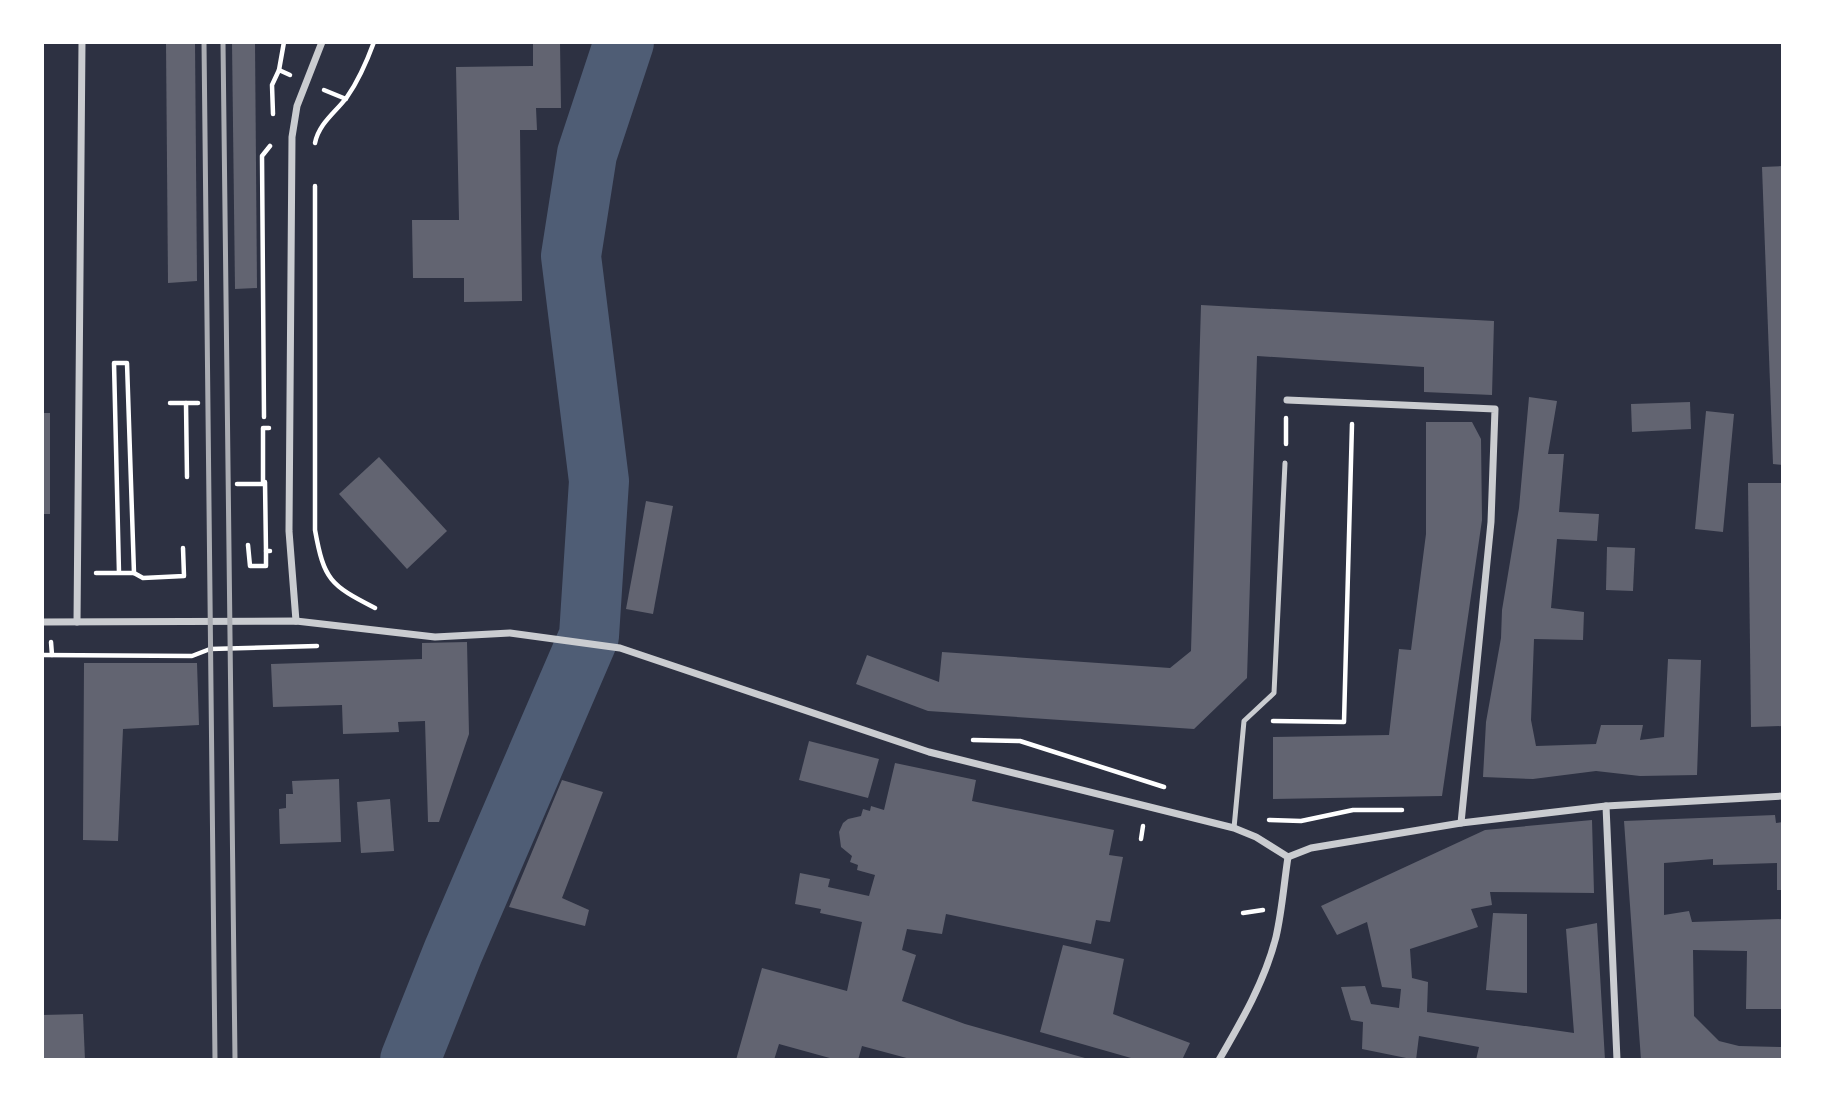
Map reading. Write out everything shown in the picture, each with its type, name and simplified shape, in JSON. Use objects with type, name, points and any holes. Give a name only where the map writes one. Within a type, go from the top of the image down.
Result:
[{"type":"street","points":[[77,622],[82,42]]},
{"type":"street","points":[[296,621],[289,531],[292,137],[297,106],[322,42]]},
{"type":"street","points":[[1287,400],[1495,408],[1491,522],[1461,823]]},
{"type":"street","points":[[42,622],[296,621],[435,637],[510,633],[620,648],[929,752],[1234,828],[1256,837],[1288,857]]},
{"type":"street","points":[[1288,857],[1311,848],[1461,823],[1606,806],[1783,796]]},
{"type":"street","points":[[1606,806],[1617,1060]]},
{"type":"street","points":[[1219,1060],[1240,1025],[1269,960],[1276,937],[1288,857]]},
{"type":"lane","points":[[1234,828],[1244,721],[1274,694],[1285,463]]},
{"type":"path","points":[[278,71],[284,42]]},
{"type":"path","points":[[315,153],[315,139],[324,122],[346,99],[359,78],[374,42]]},
{"type":"path","points":[[315,181],[315,530],[320,560],[330,580],[345,593],[382,611]]},
{"type":"path","points":[[134,573],[127,363],[114,363],[119,573],[134,573],[143,578],[184,576],[183,548]]},
{"type":"path","points":[[1285,463],[1287,400]]},
{"type":"path","points":[[1244,721],[1344,722],[1353,401]]},
{"type":"path","points":[[170,403],[198,403]]},
{"type":"path","points":[[186,403],[187,477]]},
{"type":"path","points":[[237,484],[263,484],[263,428],[274,428]]},
{"type":"path","points":[[265,474],[266,551]]},
{"type":"path","points":[[248,545],[250,566]]},
{"type":"path","points":[[42,654],[192,656],[210,649],[253,648]]},
{"type":"path","points":[[967,739],[1020,741],[1173,789]]},
{"type":"path","points":[[1237,810],[1270,820],[1301,821],[1353,810],[1408,810]]},
{"type":"path","points":[[1141,839],[1143,830]]},
{"type":"building","points":[[166,42],[195,42],[197,281],[168,283]]},
{"type":"building","points":[[232,42],[255,42],[257,288],[235,289]]},
{"type":"building","points":[[533,42],[560,42],[561,108],[536,108],[537,130],[520,130],[522,301],[464,302],[464,278],[413,278],[412,220],[459,220],[456,67],[533,66]]},
{"type":"building","points":[[1783,166],[1783,465],[1773,464],[1762,167]]},
{"type":"building","points":[[1201,305],[1494,321],[1492,395],[1424,392],[1424,367],[1257,356],[1247,678],[1194,729],[928,711],[856,684],[867,655],[939,682],[942,652],[1170,668],[1191,651]]},
{"type":"building","points":[[1529,397],[1557,401],[1548,454],[1564,454],[1559,512],[1599,514],[1597,541],[1557,539],[1551,608],[1584,612],[1583,640],[1534,639],[1531,720],[1536,746],[1596,744],[1601,725],[1643,725],[1640,740],[1664,737],[1668,659],[1701,660],[1697,775],[1640,776],[1596,771],[1533,779],[1483,777],[1486,722],[1519,508]]},
{"type":"building","points":[[1690,402],[1691,429],[1632,432],[1631,404]]},
{"type":"building","points":[[1706,411],[1734,414],[1723,532],[1695,529]]},
{"type":"building","points":[[42,413],[50,413],[50,514],[42,514]]},
{"type":"building","points":[[1426,422],[1472,422],[1481,439],[1482,520],[1442,796],[1273,799],[1273,737],[1389,735],[1399,649],[1411,650],[1426,534]]},
{"type":"building","points":[[379,457],[447,531],[407,569],[339,494]]},
{"type":"building","points":[[1748,483],[1783,483],[1783,726],[1751,727]]},
{"type":"building","points":[[646,501],[673,506],[653,614],[626,609]]},
{"type":"building","points":[[1607,547],[1635,548],[1633,591],[1606,590]]},
{"type":"building","points":[[467,642],[469,734],[439,822],[428,822],[425,721],[398,722],[399,732],[343,734],[342,705],[273,707],[271,664],[422,659],[422,643]]},
{"type":"building","points":[[84,663],[197,663],[199,725],[123,729],[118,841],[83,840]]},
{"type":"building","points":[[809,741],[879,759],[868,798],[799,780]]},
{"type":"building","points":[[895,763],[976,780],[972,801],[1114,830],[1109,855],[1123,857],[1110,922],[1096,920],[1091,944],[946,914],[942,934],[907,929],[902,950],[916,955],[902,1001],[965,1024],[1092,1060],[914,1060],[862,1046],[858,1060],[837,1060],[779,1044],[774,1060],[736,1060],[762,968],[847,991],[862,922],[820,913],[821,909],[795,904],[800,873],[830,879],[828,887],[869,896],[875,875],[857,870],[858,865],[850,862],[852,856],[841,847],[839,832],[843,823],[861,816],[863,809],[870,811],[871,806],[884,810]]},
{"type":"building","points":[[339,779],[341,842],[280,844],[279,809],[286,808],[286,794],[293,794],[292,781]]},
{"type":"building","points":[[562,780],[603,792],[562,898],[589,910],[585,926],[509,907]]},
{"type":"building","points":[[390,799],[394,851],[361,853],[357,802]]},
{"type":"building","points":[[1775,815],[1776,823],[1783,822],[1783,890],[1777,890],[1777,863],[1713,865],[1713,859],[1664,863],[1664,915],[1689,911],[1692,922],[1783,919],[1783,1009],[1746,1009],[1747,951],[1693,950],[1694,1016],[1719,1041],[1739,1046],[1783,1047],[1783,1060],[1641,1060],[1624,821]]},
{"type":"building","points":[[1592,820],[1594,893],[1490,892],[1492,905],[1471,909],[1478,927],[1410,949],[1412,978],[1428,982],[1427,1012],[1574,1033],[1566,929],[1597,923],[1605,1060],[1476,1060],[1479,1047],[1419,1036],[1416,1060],[1362,1049],[1363,1022],[1351,1020],[1341,987],[1365,986],[1371,1004],[1399,1008],[1401,989],[1382,987],[1367,922],[1337,935],[1321,906],[1485,830]]},
{"type":"building","points":[[1493,913],[1527,914],[1527,993],[1486,990]]},
{"type":"building","points":[[1063,945],[1124,959],[1113,1014],[1190,1043],[1182,1060],[1138,1060],[1040,1032]]},
{"type":"building","points":[[83,1014],[85,1060],[42,1060],[42,1015]]},
{"type":"waterway","points":[[410,1060],[453,952],[589,636],[599,481],[571,256],[587,154],[624,42]]},
{"type":"railway","points":[[204,42],[215,1060]]},
{"type":"railway","points":[[223,42],[235,1060]]}]
